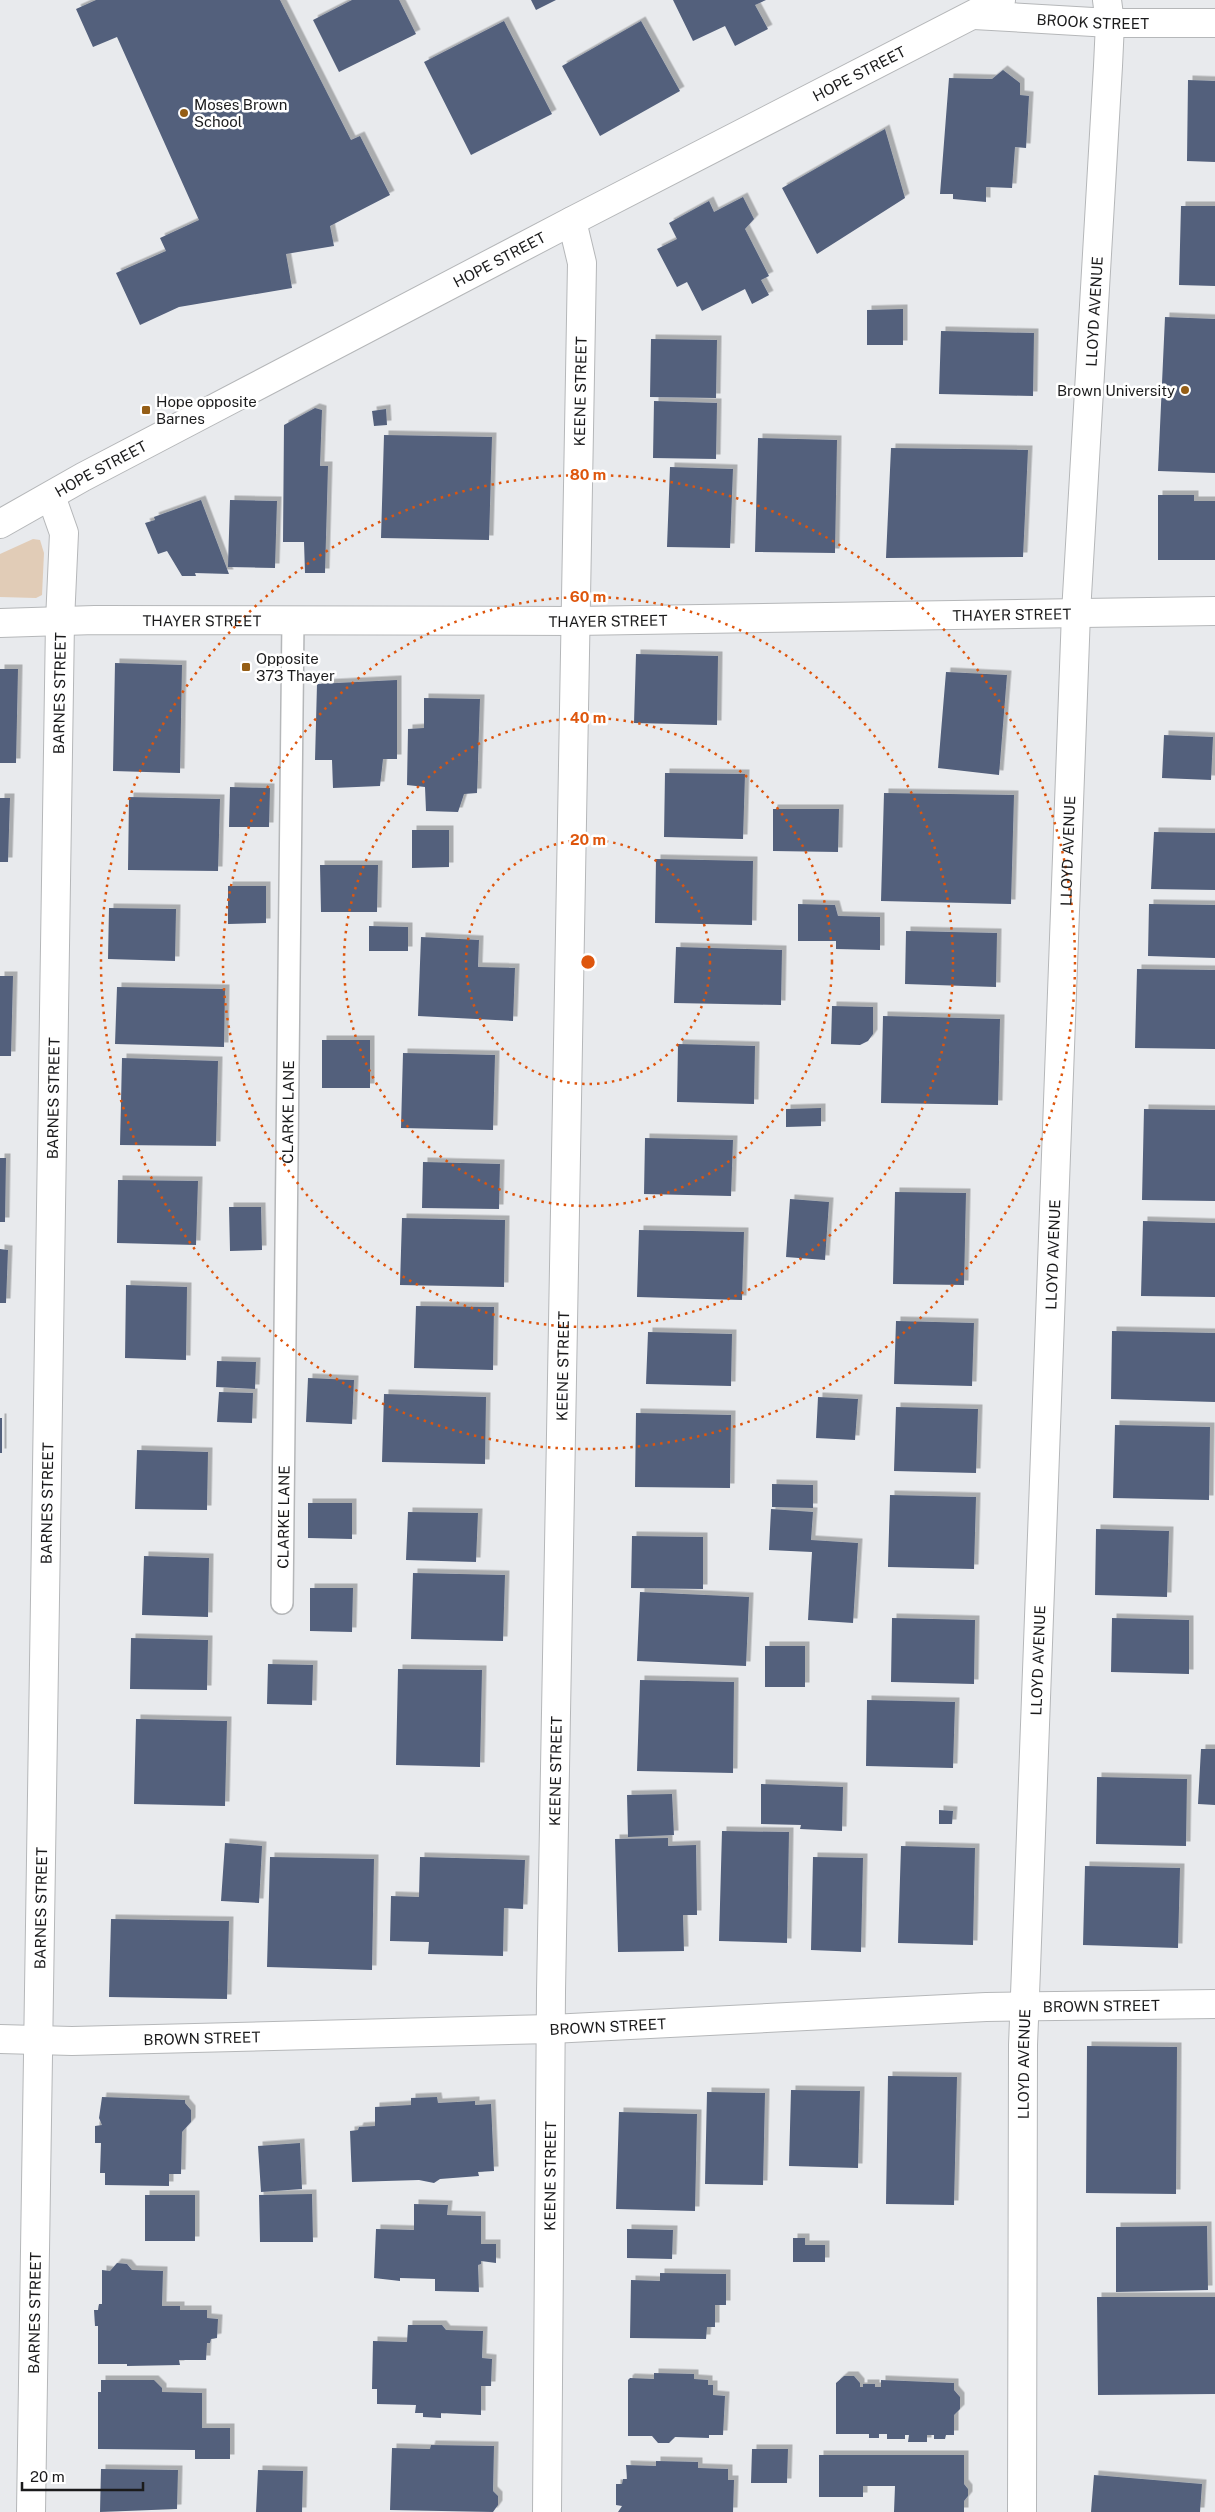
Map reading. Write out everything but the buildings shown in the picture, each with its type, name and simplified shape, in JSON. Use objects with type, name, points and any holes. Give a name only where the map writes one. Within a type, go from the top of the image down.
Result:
[{"type":"street","name":"HOPE STREET","points":[[0,524],[572,221],[969,14],[1001,0]]},
{"type":"street","name":"BROOK STREET","points":[[969,14],[1108,11],[1215,23]]},
{"type":"street","name":"LLOYD AVENUE","points":[[1022,2512],[1024,2006],[1076,613],[1108,11]]},
{"type":"street","name":"KEENE STREET","points":[[547,2512],[551,2029],[582,263],[572,221]]},
{"type":"street","name":"BARNES STREET","points":[[31,2512],[60,621],[64,533],[51,496]]},
{"type":"street","name":"THAYER STREET","points":[[0,622],[575,621],[1215,611]]},
{"type":"street","name":"BROWN STREET","points":[[0,2038],[39,2040],[551,2029],[1024,2006],[1215,2004]]},
{"type":"lane","name":"CLARKE LANE","points":[[282,1603],[293,620]]},
{"type":"shaded area","points":[[33,539],[40,540],[44,553],[42,595],[36,598],[0,597],[0,554]]},
{"type":"place","name":"Moses Brown School","points":[[184,113]]},
{"type":"place","name":"Brown University","points":[[1185,390]]},
{"type":"place","name":"Hope opposite Barnes","points":[[146,410]]},
{"type":"place","name":"Opposite 373 Thayer","points":[[246,667]]}]
